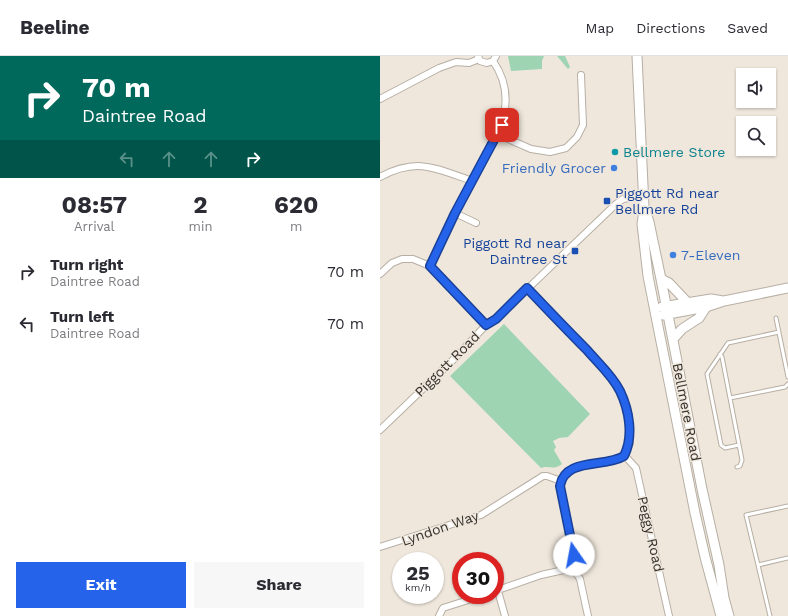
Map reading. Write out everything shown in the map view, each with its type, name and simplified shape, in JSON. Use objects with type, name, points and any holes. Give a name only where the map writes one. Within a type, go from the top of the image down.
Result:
[{"type":"main road","name":"Bellmere Road","points":[[637,56],[644,207],[642,224],[648,276],[705,557],[722,616]]},
{"type":"main road","name":"Bellmere Road","points":[[644,207],[649,222],[661,279],[702,489],[729,616]]},
{"type":"main road","points":[[661,279],[669,283],[687,302]]},
{"type":"main road","points":[[655,312],[706,307],[724,301],[788,288]]},
{"type":"main road","points":[[667,310],[687,302],[711,299],[724,301]]},
{"type":"main road","points":[[673,339],[682,329],[699,318],[706,307]]},
{"type":"street","points":[[380,99],[439,68],[456,62],[469,63],[478,57],[484,63],[489,63],[495,58],[503,78],[507,97],[505,114],[497,134],[455,213],[430,266]]},
{"type":"street","points":[[497,134],[531,150],[550,152],[566,148],[577,137],[582,125],[581,75]]},
{"type":"street","points":[[380,177],[393,170],[413,165],[433,167],[472,181]]},
{"type":"street","name":"Piggott Road","points":[[380,430],[457,356],[486,325],[496,319],[616,204],[623,199],[643,196]]},
{"type":"street","points":[[455,213],[476,223]]},
{"type":"street","points":[[380,274],[392,263],[402,259],[413,258],[430,266],[486,325]]},
{"type":"street","points":[[527,288],[608,373],[619,390],[627,408],[630,443],[624,456],[615,461],[577,467],[567,472],[561,481],[560,486],[574,555],[573,568],[580,579],[588,616]]},
{"type":"street","name":"Peggy Road","points":[[624,456],[636,468],[669,616]]},
{"type":"street","name":"Lyndon Way","points":[[380,547],[481,515],[543,476],[561,481]]},
{"type":"street","points":[[504,588],[541,575],[573,568]]},
{"type":"street","points":[[439,616],[443,608],[456,604]]},
{"type":"street","points":[[501,604],[505,616]]},
{"type":"lane","points":[[776,318],[788,377]]},
{"type":"lane","points":[[739,445],[725,448],[721,445],[706,375],[728,343],[779,332]]},
{"type":"lane","points":[[720,354],[722,357],[742,460],[740,466],[737,467]]},
{"type":"lane","points":[[730,398],[785,387],[788,384]]},
{"type":"lane","points":[[770,616],[746,515],[788,506]]},
{"type":"lane","points":[[758,565],[788,558]]},
{"type":"green space","points":[[508,56],[544,56],[542,61],[542,69],[511,71]]},
{"type":"green space","points":[[557,56],[565,56],[570,67],[568,69]]},
{"type":"green space","points":[[504,324],[590,414],[568,437],[559,438],[553,441],[556,447],[554,450],[562,464],[554,468],[541,468],[450,376]]},
{"type":"place","name":"Bellmere Store","points":[[615,152]]},
{"type":"place","name":"Friendly Grocer","points":[[614,168]]},
{"type":"place","name":"Piggott Rd near Bellmere Rd","points":[[607,201]]},
{"type":"place","name":"Piggott Rd near Daintree St","points":[[575,251]]},
{"type":"place","name":"7-Eleven","points":[[673,255]]},
{"type":"route","points":[[502,125],[455,213],[430,266],[486,325],[496,319],[527,288],[608,373],[619,390],[627,408],[629,429],[630,443],[624,456],[615,461],[577,467],[567,472],[561,481],[560,486],[574,555]]}]
